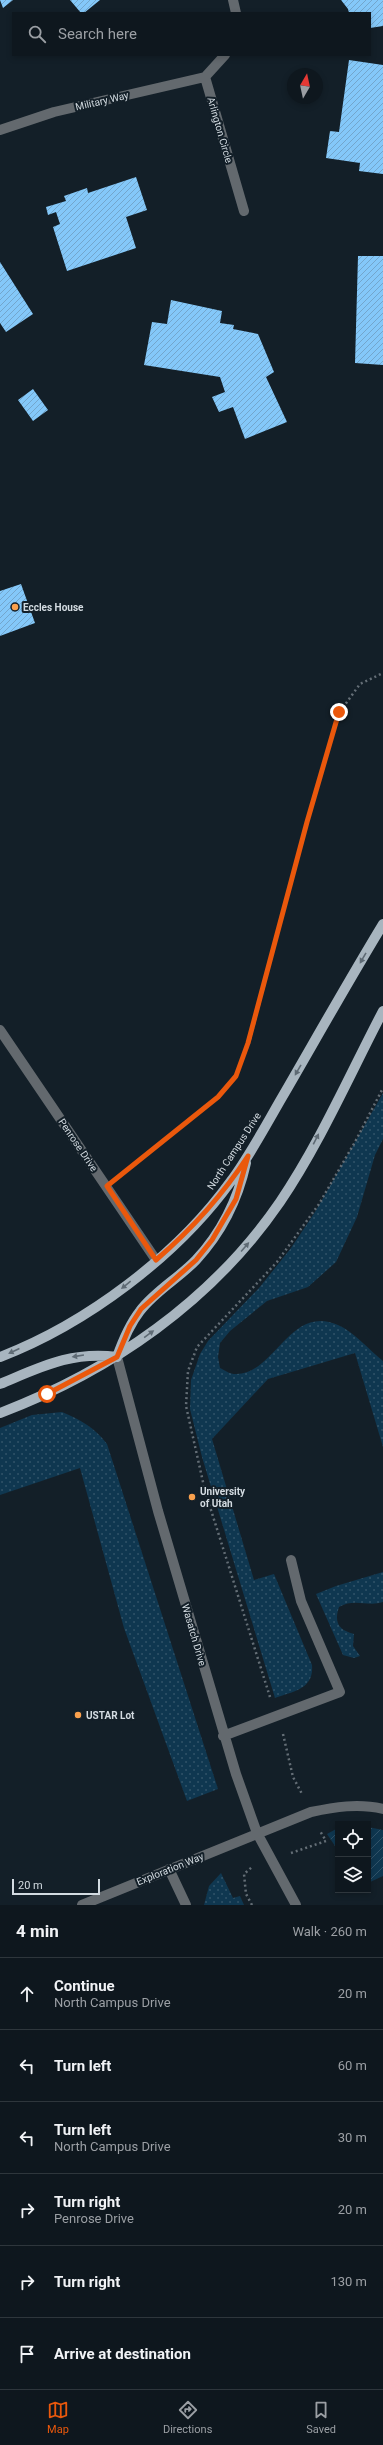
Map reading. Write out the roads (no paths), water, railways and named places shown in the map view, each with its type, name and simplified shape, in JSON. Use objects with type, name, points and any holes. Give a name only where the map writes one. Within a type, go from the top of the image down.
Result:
[{"type":"main road","name":"North Campus Drive","points":[[0,1357],[51,1333],[94,1307],[156,1260],[186,1234],[213,1205],[248,1156],[383,924]]},
{"type":"main road","points":[[0,1413],[71,1383],[117,1357],[188,1303],[221,1272],[265,1222],[307,1157],[383,1011]]},
{"type":"main road","points":[[117,1357],[130,1326],[141,1309],[196,1260],[212,1240],[236,1199],[248,1156]]},
{"type":"main road","points":[[0,1384],[70,1357],[85,1355],[117,1357]]},
{"type":"street","points":[[233,0],[236,12]]},
{"type":"street","points":[[205,77],[224,56]]},
{"type":"street","name":"Military Way","points":[[0,130],[54,112],[205,77]]},
{"type":"street","name":"Arlington Circle","points":[[205,77],[244,211]]},
{"type":"street","name":"Penrose Drive","points":[[0,1030],[156,1260]]},
{"type":"street","name":"Wasatch Drive","points":[[117,1357],[158,1511],[223,1736],[257,1833],[296,1905]]},
{"type":"street","points":[[223,1736],[340,1692],[306,1613],[291,1560]]},
{"type":"street","name":"Exploration Way","points":[[82,1905],[311,1812],[336,1807],[373,1806],[383,1809]]},
{"type":"street","points":[[169,1869],[186,1905]]},
{"type":"place","name":"Eccles House","points":[[15,607]]},
{"type":"place","name":"University of Utah","points":[[192,1497]]},
{"type":"place","name":"USTAR Lot","points":[[78,1715]]}]
